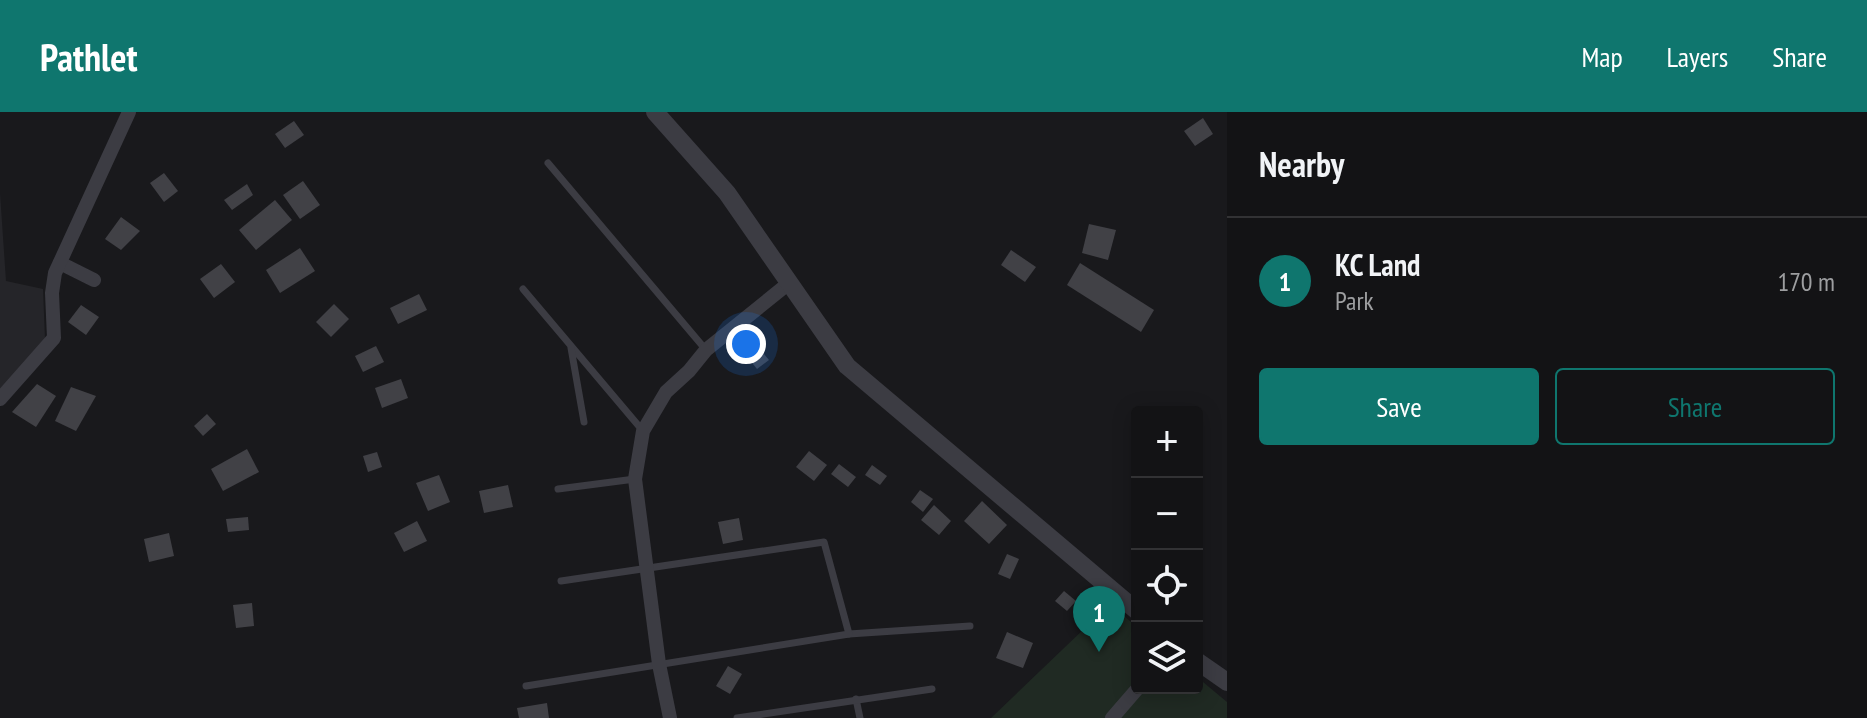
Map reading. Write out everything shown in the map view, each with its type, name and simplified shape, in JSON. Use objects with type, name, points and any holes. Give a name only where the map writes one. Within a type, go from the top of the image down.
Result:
[{"type":"street","points":[[0,399],[54,338],[52,293],[55,273],[129,112]]},
{"type":"street","points":[[655,112],[727,193],[847,366],[1131,606]]},
{"type":"street","points":[[60,263],[94,280]]},
{"type":"street","points":[[670,718],[659,664],[635,479],[643,431],[666,392],[706,350],[789,283]]},
{"type":"street","points":[[1203,665],[1227,682]]},
{"type":"street","points":[[1112,718],[1133,694]]},
{"type":"lane","points":[[548,163],[706,350]]},
{"type":"lane","points":[[523,289],[643,431]]},
{"type":"lane","points":[[571,346],[584,422]]},
{"type":"lane","points":[[558,489],[635,479]]},
{"type":"lane","points":[[561,581],[824,542],[849,634]]},
{"type":"lane","points":[[526,686],[849,634],[970,626]]},
{"type":"lane","points":[[737,718],[932,689]]},
{"type":"lane","points":[[856,699],[860,718]]},
{"type":"shaded area","points":[[0,193],[6,281],[43,289],[45,339],[0,391]]},
{"type":"shaded area","points":[[1110,604],[1131,622],[1131,694],[1203,694],[1203,682],[1227,702],[1227,718],[991,718]]},
{"type":"building","points":[[1203,118],[1213,134],[1195,146],[1184,131]]},
{"type":"building","points":[[294,121],[304,135],[285,148],[275,134]]},
{"type":"building","points":[[164,173],[178,191],[164,202],[150,183]]},
{"type":"building","points":[[303,181],[320,205],[300,219],[283,195]]},
{"type":"building","points":[[247,184],[253,195],[232,210],[224,200]]},
{"type":"building","points":[[275,200],[292,220],[256,250],[239,230]]},
{"type":"building","points":[[121,217],[140,231],[121,250],[105,239]]},
{"type":"building","points":[[1089,224],[1116,230],[1108,260],[1082,253]]},
{"type":"building","points":[[300,248],[315,271],[280,293],[266,270]]},
{"type":"building","points":[[1011,250],[1036,267],[1025,282],[1001,265]]},
{"type":"building","points":[[1080,263],[1154,310],[1141,332],[1067,285]]},
{"type":"building","points":[[221,264],[235,282],[214,298],[200,279]]},
{"type":"building","points":[[419,294],[427,310],[398,324],[390,308]]},
{"type":"building","points":[[334,304],[349,319],[331,337],[316,322]]},
{"type":"building","points":[[81,305],[99,317],[86,335],[68,322]]},
{"type":"building","points":[[756,344],[769,360],[757,369],[744,353]]},
{"type":"building","points":[[376,346],[384,362],[363,372],[355,356]]},
{"type":"building","points":[[401,379],[408,398],[382,408],[375,388]]},
{"type":"building","points":[[37,384],[56,396],[36,427],[12,412]]},
{"type":"building","points":[[71,387],[96,396],[76,431],[55,421]]},
{"type":"building","points":[[207,414],[216,424],[203,436],[194,426]]},
{"type":"building","points":[[247,449],[259,472],[223,491],[211,469]]},
{"type":"building","points":[[809,451],[827,465],[814,481],[796,467]]},
{"type":"building","points":[[377,452],[382,467],[368,472],[363,456]]},
{"type":"building","points":[[839,464],[856,477],[848,487],[831,474]]},
{"type":"building","points":[[872,465],[887,476],[880,485],[865,475]]},
{"type":"building","points":[[439,475],[450,502],[428,511],[416,483]]},
{"type":"building","points":[[508,485],[513,507],[484,513],[479,491]]},
{"type":"building","points":[[920,490],[933,499],[923,512],[911,502]]},
{"type":"building","points":[[982,501],[1007,525],[989,544],[964,521]]},
{"type":"building","points":[[934,505],[951,521],[939,535],[921,520]]},
{"type":"building","points":[[248,517],[249,530],[228,532],[226,519]]},
{"type":"building","points":[[739,518],[743,540],[723,544],[718,522]]},
{"type":"building","points":[[417,521],[427,541],[404,552],[394,533]]},
{"type":"building","points":[[169,533],[174,556],[149,562],[144,539]]},
{"type":"building","points":[[1007,554],[1019,559],[1010,579],[998,574]]},
{"type":"building","points":[[1064,591],[1076,601],[1067,611],[1055,601]]},
{"type":"building","points":[[252,603],[254,626],[236,628],[233,605]]},
{"type":"building","points":[[1007,632],[1033,643],[1023,668],[996,658]]},
{"type":"building","points":[[728,666],[742,674],[730,694],[716,686]]},
{"type":"building","points":[[547,703],[549,718],[519,718],[517,708]]},
{"type":"place","name":"KC Land","points":[[1099,652]]}]
